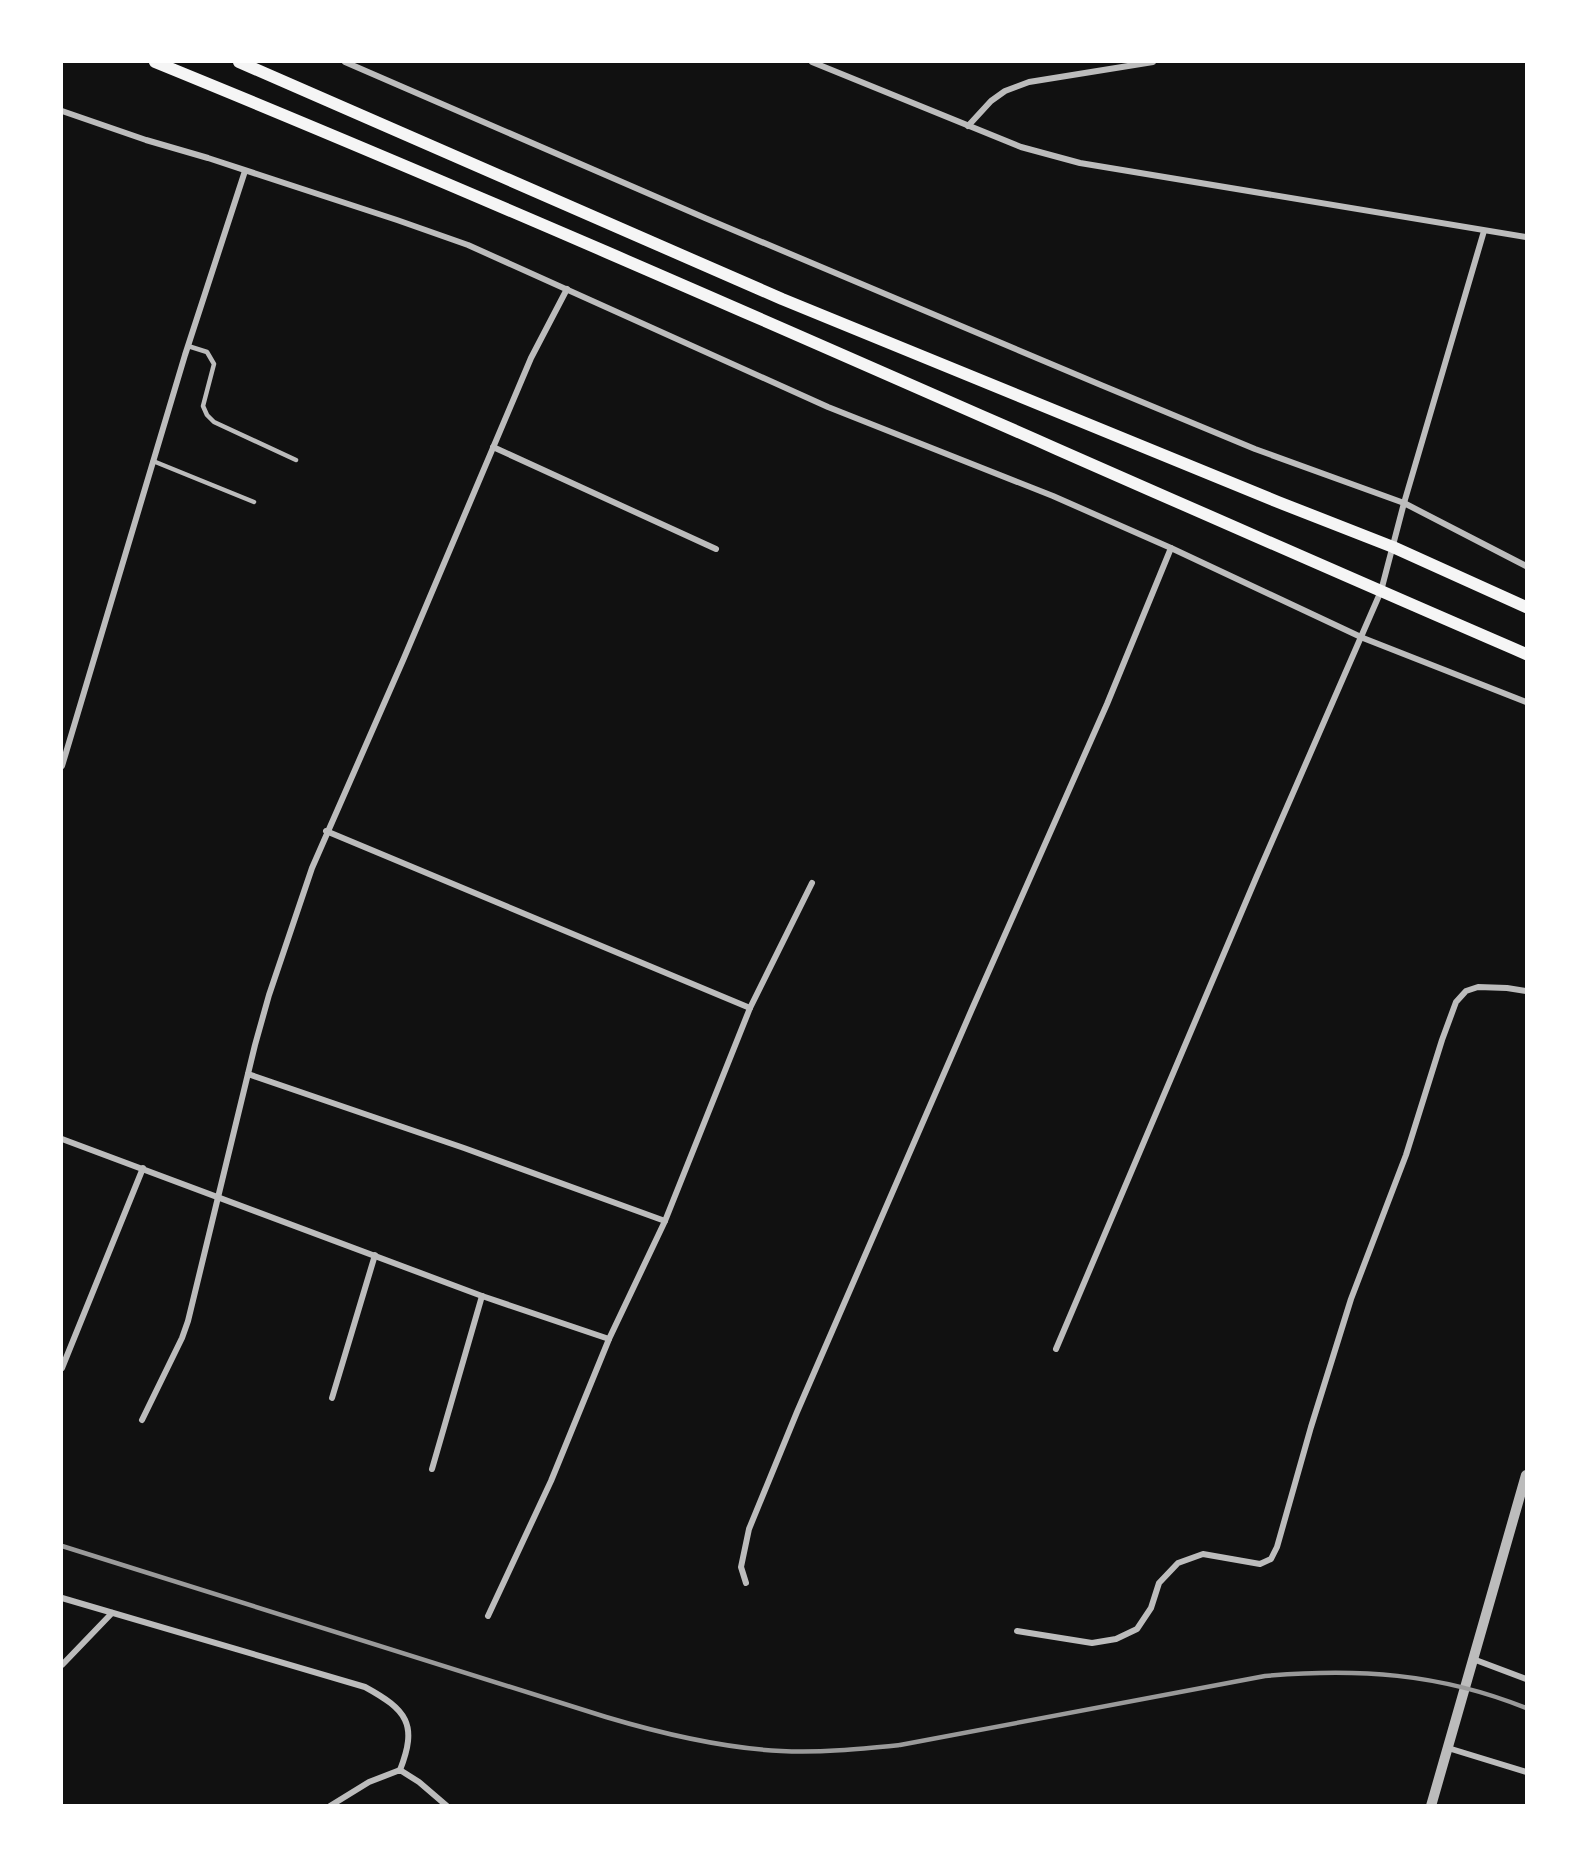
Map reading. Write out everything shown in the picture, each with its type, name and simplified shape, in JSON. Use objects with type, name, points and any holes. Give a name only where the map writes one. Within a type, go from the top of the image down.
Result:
[{"type":"main road","points":[[155,62],[340,137],[790,331],[1527,654]]},
{"type":"main road","points":[[240,62],[782,299],[1393,547],[1527,608]]},
{"type":"street","points":[[345,62],[705,218],[1255,449],[1404,503],[1527,566]]},
{"type":"street","points":[[812,62],[1021,147],[1080,163],[1527,237]]},
{"type":"street","points":[[969,126],[991,101],[1005,91],[1029,82],[1152,62]]},
{"type":"street","points":[[62,111],[458,242],[828,407],[1053,496],[1171,548],[1362,638],[1527,702]]},
{"type":"street","points":[[62,766],[188,346],[245,171]]},
{"type":"street","points":[[1056,1349],[1256,878],[1382,591],[1404,503],[1484,231]]},
{"type":"street","points":[[142,1420],[185,1330],[269,995],[312,868],[531,358],[567,289]]},
{"type":"street","points":[[493,447],[716,549]]},
{"type":"street","points":[[746,1583],[741,1567],[743,1552],[749,1529],[775,1465],[967,1020],[1107,704],[1171,548]]},
{"type":"street","points":[[326,831],[750,1008]]},
{"type":"street","points":[[488,1616],[551,1481],[609,1340],[665,1221],[750,1008],[812,883]]},
{"type":"street","points":[[1017,1631],[1092,1643],[1116,1639],[1137,1629],[1151,1608],[1159,1583],[1178,1563],[1203,1554],[1260,1564],[1271,1559],[1277,1547],[1311,1427],[1352,1299],[1406,1155],[1456,1002],[1466,991],[1478,987],[1507,988],[1527,992]]},
{"type":"street","points":[[248,1074],[464,1148],[665,1221]]},
{"type":"street","points":[[62,1139],[220,1196],[482,1296],[609,1340]]},
{"type":"street","points":[[62,1368],[143,1168]]},
{"type":"street","points":[[332,1398],[375,1255]]},
{"type":"street","points":[[432,1469],[482,1296]]},
{"type":"street","points":[[1431,1806],[1527,1475]]},
{"type":"street","points":[[62,1598],[365,1686],[396,1707],[405,1720],[410,1736],[400,1770]]},
{"type":"street","points":[[62,1665],[112,1613]]},
{"type":"street","points":[[1473,1659],[1527,1678]]},
{"type":"street","points":[[1448,1748],[1527,1772]]},
{"type":"street","points":[[330,1806],[360,1786],[400,1770]]},
{"type":"street","points":[[400,1770],[419,1782],[447,1806]]},
{"type":"lane","points":[[188,346],[207,352],[214,364],[203,406],[207,415],[214,422],[296,460]]},
{"type":"lane","points":[[153,461],[254,502]]},
{"type":"railway","points":[[62,1546],[606,1717],[692,1739],[736,1747],[826,1751],[900,1745],[1265,1676],[1299,1674],[1365,1673],[1429,1680],[1494,1696],[1526,1708]]}]
